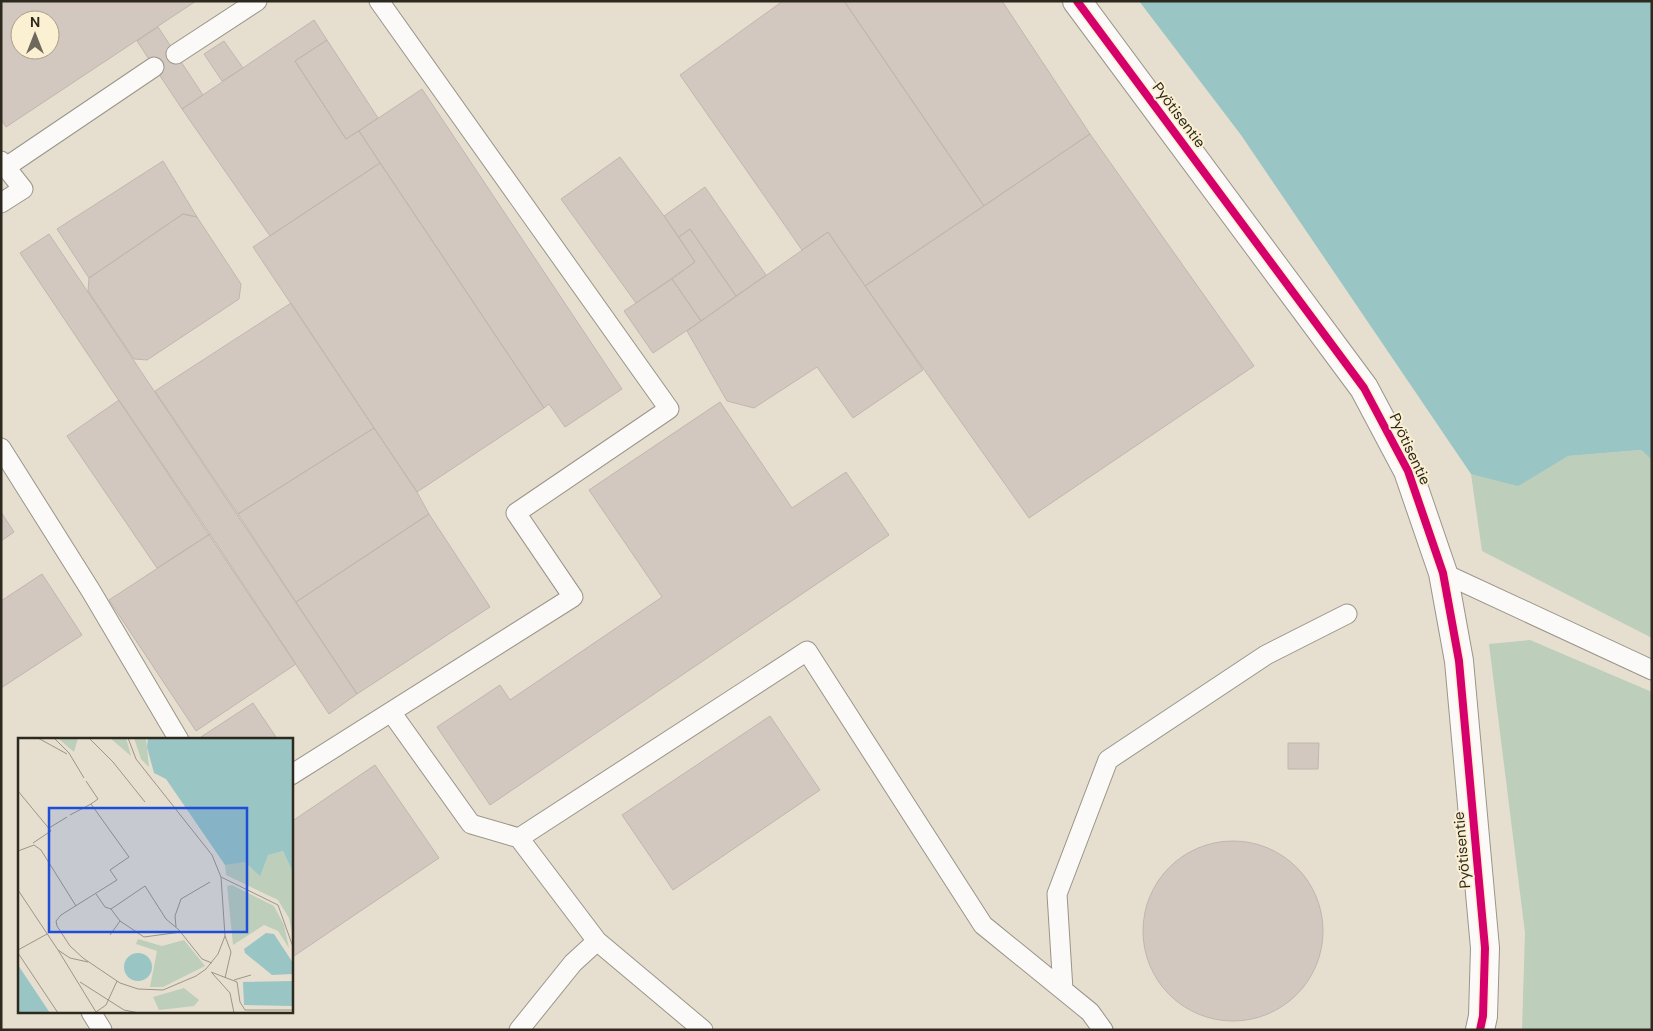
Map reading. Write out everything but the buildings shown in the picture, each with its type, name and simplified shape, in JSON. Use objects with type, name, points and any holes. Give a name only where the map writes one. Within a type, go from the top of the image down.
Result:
[{"type":"street","name":"Pyötisentie","points":[[1077,1],[1364,388],[1408,471],[1443,573],[1459,661],[1485,948],[1483,1016],[1480,1030]]},
{"type":"lane","points":[[176,54],[257,1]]},
{"type":"lane","points":[[292,774],[573,597],[516,514],[669,409],[380,1]]},
{"type":"lane","points":[[1,203],[23,190],[4,164],[154,67]]},
{"type":"lane","points":[[1,448],[91,591],[178,738]]},
{"type":"lane","points":[[1443,573],[1652,670]]},
{"type":"lane","points":[[1063,990],[1057,894],[1108,760],[1266,655],[1347,614]]},
{"type":"lane","points":[[519,838],[807,651],[983,925],[1090,1012],[1104,1030]]},
{"type":"lane","points":[[391,712],[471,824],[519,838],[597,941],[703,1030]]},
{"type":"lane","points":[[519,1030],[573,963],[597,941]]},
{"type":"lane","points":[[91,1014],[102,1030]]},
{"type":"green space","points":[[1641,450],[1652,460],[1652,638],[1482,551],[1471,474],[1568,456]]},
{"type":"green space","points":[[1530,640],[1652,692],[1652,1030],[1522,1030],[1525,933],[1489,644]]},
{"type":"water","points":[[1139,1],[1652,1],[1652,460],[1641,450],[1568,456],[1518,486],[1471,474],[1241,135]]},
{"type":"cycle path","points":[[1077,1],[1364,388],[1408,471],[1443,573],[1459,661],[1485,948],[1483,1016],[1480,1030]]}]
